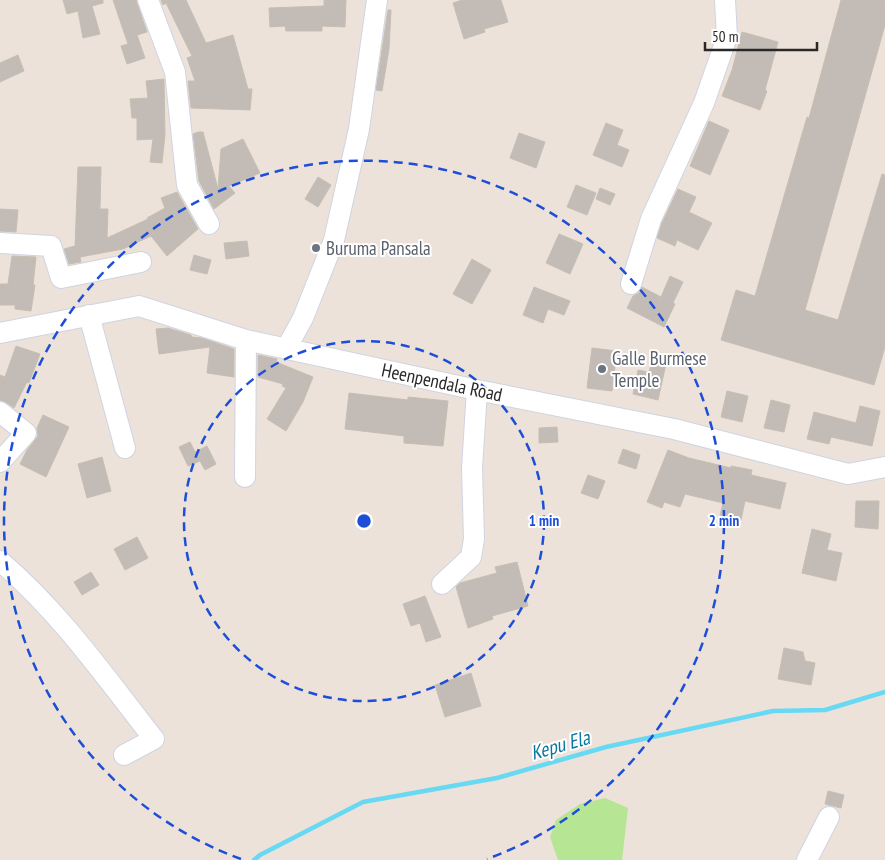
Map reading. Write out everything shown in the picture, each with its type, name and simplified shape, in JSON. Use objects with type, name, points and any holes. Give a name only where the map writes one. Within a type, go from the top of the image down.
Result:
[{"type":"street","points":[[148,0],[176,72],[186,185],[209,224]]},
{"type":"street","points":[[286,349],[303,318],[334,240],[359,129],[377,0]]},
{"type":"street","points":[[631,284],[650,219],[704,103],[726,37],[725,0]]},
{"type":"street","points":[[0,243],[51,246],[61,278],[141,262]]},
{"type":"street","name":"Heenpendala Road","points":[[0,333],[139,306],[246,340],[477,390],[674,429],[848,474],[885,467]]},
{"type":"street","points":[[89,316],[125,448]]},
{"type":"street","points":[[245,477],[246,340]]},
{"type":"street","points":[[442,584],[471,557],[474,539],[472,468],[477,390]]},
{"type":"street","points":[[0,412],[26,433],[0,462]]},
{"type":"street","points":[[0,561],[16,574],[59,620],[154,739],[124,755]]},
{"type":"street","points":[[806,860],[829,817]]},
{"type":"green space","points":[[605,798],[628,808],[622,860],[558,860],[550,837],[556,820],[580,804]]},
{"type":"building","points":[[63,0],[103,0],[103,3],[92,6],[100,34],[83,38],[78,11],[67,14]]},
{"type":"building","points":[[113,0],[136,0],[147,32],[137,35],[145,58],[127,64],[121,46],[128,44]]},
{"type":"building","points":[[161,0],[186,0],[206,43],[233,35],[248,89],[252,89],[250,110],[191,108],[188,81],[195,81],[187,58],[192,56],[166,3],[163,5]]},
{"type":"building","points":[[324,0],[346,0],[345,27],[322,26],[322,31],[286,31],[285,26],[270,27],[269,8],[324,6]]},
{"type":"building","points":[[462,0],[501,0],[508,22],[484,29],[485,32],[464,39],[453,3]]},
{"type":"building","points":[[841,0],[885,0],[885,25],[805,310],[838,320],[882,174],[885,175],[885,347],[874,385],[721,340],[736,290],[755,296],[807,117],[809,118]]},
{"type":"building","points":[[388,10],[391,10],[389,49],[382,91],[376,90]]},
{"type":"building","points":[[742,32],[778,42],[765,90],[767,91],[760,110],[722,96],[732,70]]},
{"type":"building","points":[[18,55],[24,71],[0,82],[0,63]]},
{"type":"building","points":[[164,79],[165,135],[162,163],[150,162],[153,139],[137,140],[137,118],[132,118],[130,99],[148,98],[146,81]]},
{"type":"building","points":[[709,121],[729,130],[710,175],[690,166]]},
{"type":"building","points":[[606,123],[623,130],[617,145],[629,150],[622,167],[593,155]]},
{"type":"building","points":[[203,132],[218,189],[221,149],[243,139],[260,173],[229,186],[235,193],[214,209],[199,181],[193,134]]},
{"type":"building","points":[[519,133],[545,142],[536,168],[510,158]]},
{"type":"building","points":[[78,167],[101,167],[100,209],[108,209],[107,238],[148,219],[165,208],[161,198],[177,192],[198,229],[167,256],[151,236],[123,249],[80,257],[81,262],[69,264],[64,249],[75,246]]},
{"type":"building","points":[[318,177],[331,185],[318,207],[305,199]]},
{"type":"building","points":[[576,185],[596,193],[587,215],[567,207]]},
{"type":"building","points":[[600,188],[615,194],[610,205],[596,199]]},
{"type":"building","points":[[678,189],[696,197],[689,212],[712,223],[698,250],[677,240],[675,246],[657,238]]},
{"type":"building","points":[[0,209],[18,210],[16,232],[0,231]]},
{"type":"building","points":[[559,234],[583,244],[570,274],[546,263]]},
{"type":"building","points":[[247,241],[249,256],[226,259],[224,243]]},
{"type":"building","points":[[194,255],[211,260],[207,274],[190,270]]},
{"type":"building","points":[[12,256],[36,257],[33,285],[35,285],[31,311],[15,309],[15,305],[0,305],[0,284],[8,284]]},
{"type":"building","points":[[472,259],[491,270],[472,304],[453,294]]},
{"type":"building","points":[[670,276],[683,282],[664,327],[627,308],[633,296],[639,293],[642,287],[661,297]]},
{"type":"building","points":[[534,287],[570,301],[564,315],[548,309],[543,323],[523,315]]},
{"type":"building","points":[[168,328],[234,349],[234,377],[207,373],[210,347],[159,354],[156,329]]},
{"type":"building","points":[[16,346],[40,354],[29,383],[27,382],[14,408],[0,400],[0,375],[5,377]]},
{"type":"building","name":"Galle Burmese Temple","points":[[592,348],[617,351],[612,391],[587,388]]},
{"type":"building","points":[[258,355],[277,359],[276,362],[313,377],[303,402],[286,431],[267,419],[286,388],[282,386],[283,384],[258,377]]},
{"type":"building","points":[[652,361],[666,364],[658,400],[633,394],[638,370],[649,372]]},
{"type":"building","points":[[727,391],[748,396],[742,422],[721,417]]},
{"type":"building","points":[[349,393],[408,400],[408,397],[448,401],[443,446],[404,443],[404,436],[345,429]]},
{"type":"building","points":[[771,400],[790,405],[784,432],[764,428]]},
{"type":"building","points":[[860,406],[880,411],[872,446],[831,437],[829,444],[807,439],[814,412],[856,423]]},
{"type":"building","points":[[43,415],[69,427],[46,477],[20,464],[27,450],[38,436],[37,428]]},
{"type":"building","points":[[557,427],[558,442],[539,443],[539,428]]},
{"type":"building","points":[[190,442],[195,452],[207,446],[216,464],[205,470],[200,461],[188,466],[179,447]]},
{"type":"building","points":[[623,449],[640,455],[636,469],[618,463]]},
{"type":"building","points":[[668,450],[689,458],[731,468],[731,466],[752,470],[751,475],[786,483],[780,509],[745,501],[741,520],[720,515],[723,503],[685,494],[680,507],[664,502],[662,508],[647,502]]},
{"type":"building","points":[[102,457],[111,491],[87,498],[78,464]]},
{"type":"building","points":[[588,475],[605,481],[598,499],[581,493]]},
{"type":"building","points":[[856,501],[879,501],[878,529],[855,527]]},
{"type":"building","points":[[812,529],[831,534],[827,550],[842,553],[836,581],[802,573]]},
{"type":"building","points":[[137,537],[148,558],[125,570],[114,549]]},
{"type":"building","points":[[517,562],[528,606],[492,616],[493,619],[468,628],[456,587],[460,583],[497,573],[495,567]]},
{"type":"building","points":[[91,572],[99,585],[82,595],[74,582]]},
{"type":"building","points":[[425,596],[441,637],[426,642],[420,623],[411,626],[403,604]]},
{"type":"building","points":[[784,648],[803,652],[805,661],[815,663],[811,685],[778,679]]},
{"type":"building","points":[[471,673],[481,706],[445,717],[435,685]]},
{"type":"building","points":[[828,791],[844,795],[841,808],[825,804]]},
{"type":"waterway","name":"Kepu Ela","points":[[254,860],[260,855],[363,802],[497,778],[606,747],[773,711],[825,710],[885,692]]},
{"type":"place","name":"Buruma Pansala","points":[[316,248]]},
{"type":"place","name":"Galle Burmese Temple","points":[[602,369]]}]
